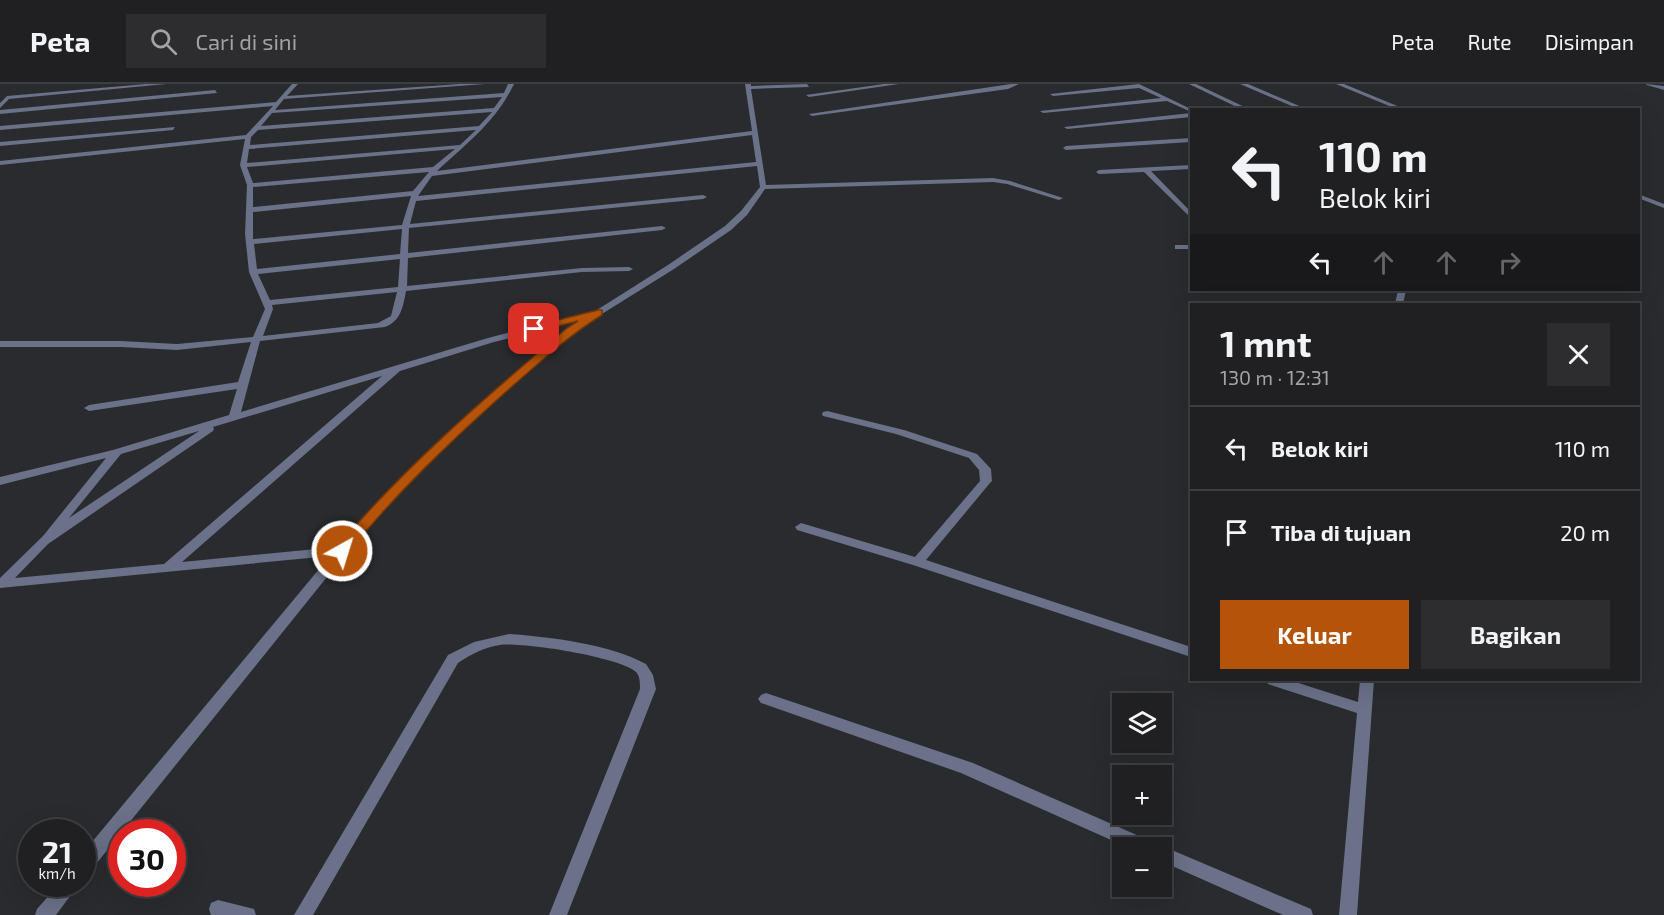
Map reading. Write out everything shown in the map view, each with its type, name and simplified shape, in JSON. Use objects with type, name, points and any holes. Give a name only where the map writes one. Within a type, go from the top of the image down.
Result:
[{"type":"street","points":[[0,106],[4,99],[163,84]]},
{"type":"street","points":[[207,98],[215,93],[222,84]]},
{"type":"street","points":[[234,417],[256,341],[269,309],[253,272],[250,242],[250,185],[243,165],[248,137],[295,84],[306,84]]},
{"type":"street","points":[[0,128],[482,84]]},
{"type":"street","points":[[0,344],[122,344],[167,347],[256,341],[376,327],[389,322],[395,317],[400,290],[405,226],[414,196],[433,172],[482,128],[511,84]]},
{"type":"street","points":[[809,95],[896,84]]},
{"type":"street","points":[[812,114],[1008,87],[1016,84]]},
{"type":"street","points":[[1192,84],[1245,108]]},
{"type":"street","points":[[1243,84],[1302,108]]},
{"type":"street","points":[[1339,84],[1400,108]]},
{"type":"street","points":[[1648,84],[1664,88]]},
{"type":"street","points":[[96,851],[372,513],[464,423],[570,330],[671,267],[728,228],[744,213],[763,187],[748,86],[807,85],[814,122]]},
{"type":"street","points":[[1053,94],[1138,85],[1190,110]]},
{"type":"street","points":[[0,112],[215,93]]},
{"type":"street","points":[[269,112],[505,95]]},
{"type":"street","points":[[1043,111],[1167,99]]},
{"type":"street","points":[[168,134],[199,104]]},
{"type":"street","points":[[255,128],[495,110]]},
{"type":"street","points":[[1067,127],[1190,115]]},
{"type":"street","points":[[0,144],[173,128]]},
{"type":"street","points":[[246,147],[482,128]]},
{"type":"street","points":[[250,185],[433,172],[754,133]]},
{"type":"street","points":[[0,163],[248,137]]},
{"type":"street","points":[[1065,148],[1190,140]]},
{"type":"street","points":[[156,147],[162,141]]},
{"type":"street","points":[[243,165],[462,147]]},
{"type":"street","points":[[250,210],[760,164]]},
{"type":"street","points":[[1099,172],[1190,167]]},
{"type":"street","points":[[1146,170],[1190,215]]},
{"type":"street","points":[[763,187],[993,180],[1008,182],[1059,198]]},
{"type":"street","points":[[250,242],[703,197]]},
{"type":"street","points":[[1640,197],[1664,206]]},
{"type":"street","points":[[253,272],[403,258],[610,232],[662,228]]},
{"type":"street","points":[[1178,247],[1190,247]]},
{"type":"street","points":[[267,303],[582,270],[629,269]]},
{"type":"street","points":[[0,481],[117,453],[491,340],[598,313]]},
{"type":"street","points":[[167,568],[398,368]]},
{"type":"street","points":[[89,408],[242,386]]},
{"type":"street","points":[[827,414],[900,432],[973,456],[986,469],[986,481],[918,562]]},
{"type":"street","points":[[44,541],[220,421]]},
{"type":"street","points":[[1,584],[44,541],[117,453]]},
{"type":"street","points":[[801,527],[918,562],[1190,652]]},
{"type":"street","points":[[1,584],[342,551]]},
{"type":"street","points":[[303,915],[453,660],[464,652],[484,644],[510,639],[552,644],[631,661],[643,670],[647,680],[648,689],[558,915]]},
{"type":"street","points":[[1275,681],[1365,710]]},
{"type":"street","points":[[1348,915],[1368,681]]},
{"type":"street","points":[[766,699],[967,768],[1124,837]]},
{"type":"street","points":[[1172,858],[1304,915]]},
{"type":"street","points":[[44,915],[59,897]]},
{"type":"street","points":[[218,909],[247,915]]},
{"type":"route","points":[[342,551],[372,513],[464,423],[570,330],[598,313],[534,329]]}]
